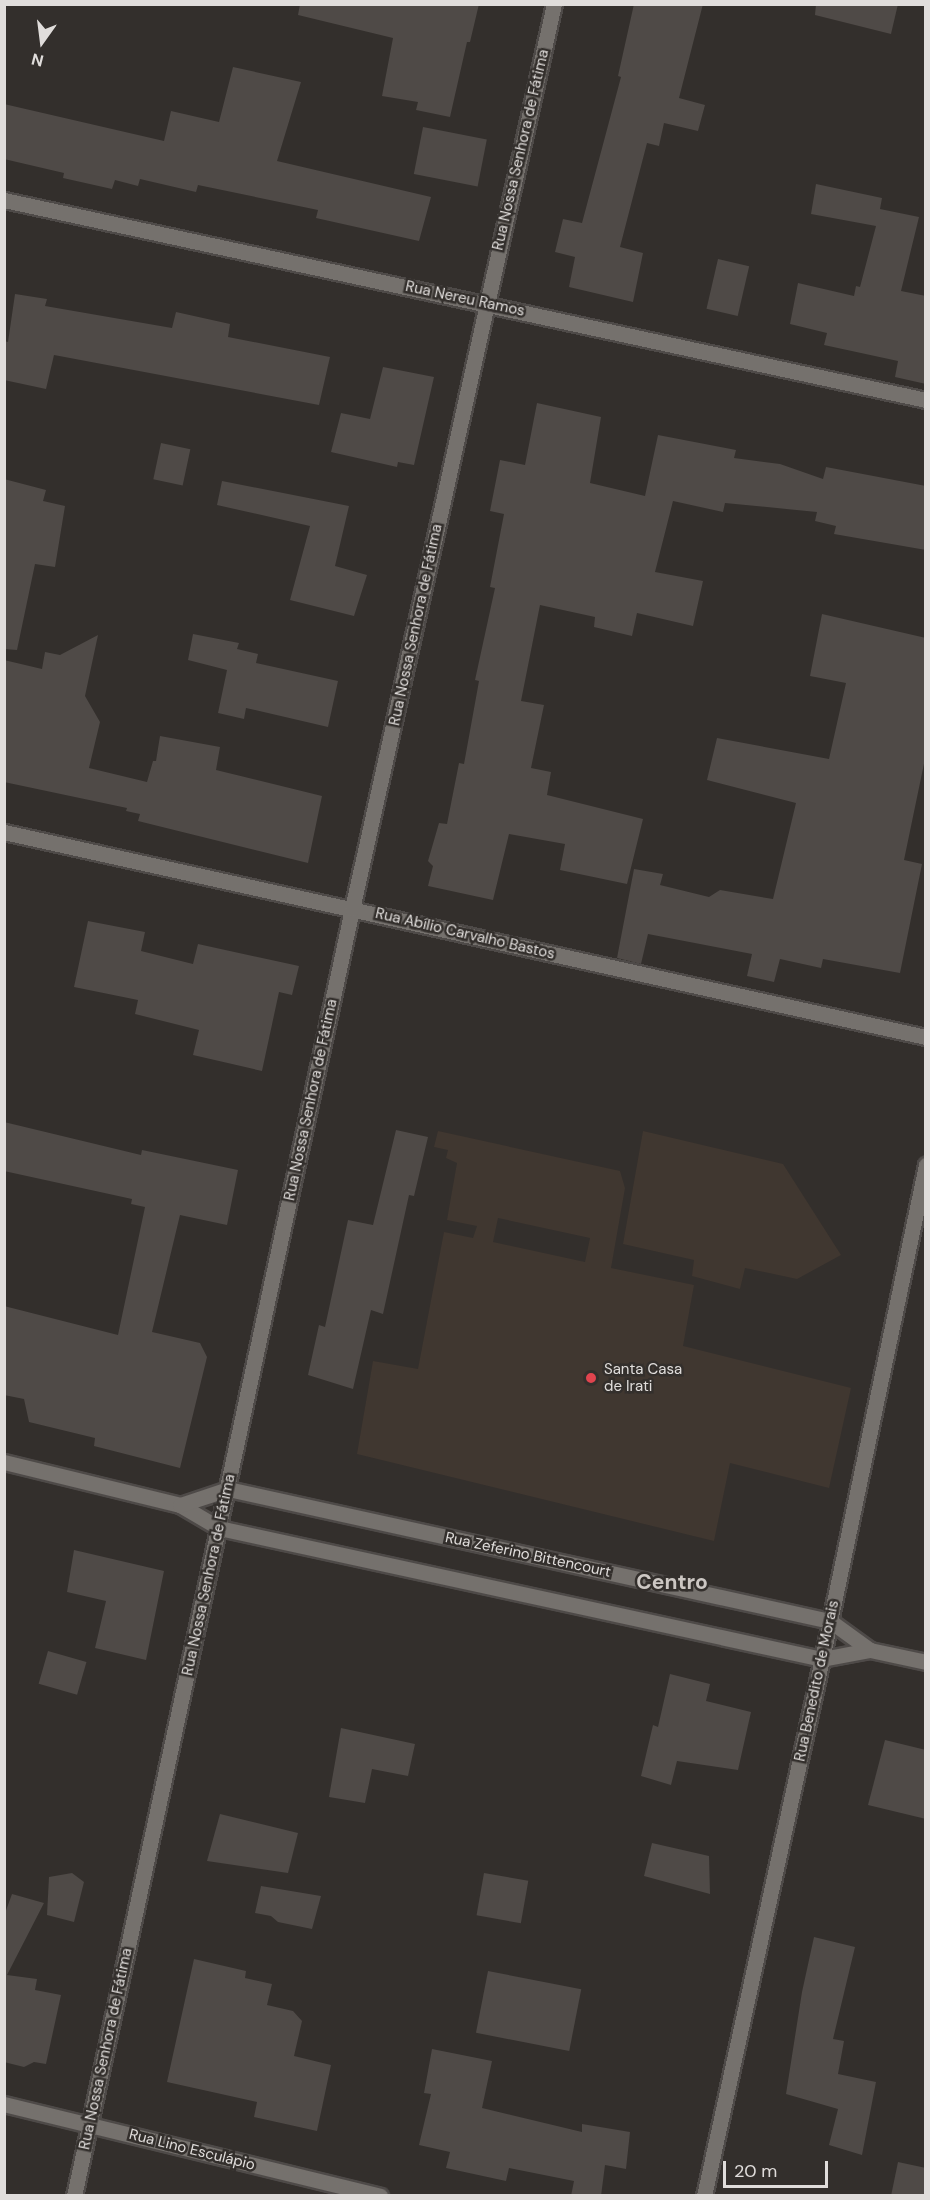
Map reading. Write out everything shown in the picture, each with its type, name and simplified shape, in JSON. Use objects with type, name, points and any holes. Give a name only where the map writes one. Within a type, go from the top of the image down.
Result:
[{"type":"street","name":"Rua Nossa Senhora de Fátima","points":[[74,2196],[352,909],[554,4]]},
{"type":"street","name":"Rua Nereu Ramos","points":[[4,200],[926,400]]},
{"type":"street","name":"Rua Abílio Carvalho Bastos","points":[[4,832],[926,1037]]},
{"type":"street","name":"Rua Benedito de Morais","points":[[704,2196],[822,1659],[926,1165]]},
{"type":"street","name":"Rua Zeferino Bittencourt","points":[[4,1462],[180,1505],[219,1528],[822,1659],[870,1650],[926,1662]]},
{"type":"street","points":[[180,1505],[228,1489]]},
{"type":"street","name":"Rua Zeferino Bittencourt","points":[[228,1489],[830,1621],[870,1650]]},
{"type":"street","name":"Rua Lino Esculápio","points":[[4,2104],[380,2196]]},
{"type":"shaded area","name":"Santa Casa de Irati","points":[[438,1131],[620,1171],[625,1188],[611,1268],[694,1285],[683,1346],[851,1388],[829,1488],[730,1463],[714,1541],[357,1454],[373,1361],[418,1369],[444,1232],[473,1238],[477,1226],[447,1220],[457,1163],[446,1158],[448,1150],[434,1147]],"holes":[[[498,1218],[590,1238],[585,1262],[493,1242]]]},
{"type":"shaded area","points":[[643,1131],[783,1164],[841,1255],[797,1279],[745,1268],[740,1289],[692,1276],[694,1260],[623,1244]]},
{"type":"building","points":[[300,4],[479,4],[470,42],[467,42],[450,117],[416,110],[418,102],[382,96],[393,38],[298,15]]},
{"type":"building","points":[[634,4],[703,4],[679,98],[705,105],[698,131],[664,123],[659,146],[647,143],[620,247],[643,253],[633,302],[569,287],[575,257],[555,252],[563,219],[582,223],[621,77],[618,76]]},
{"type":"building","points":[[816,4],[898,4],[891,34],[815,15]]},
{"type":"building","points":[[233,67],[301,82],[277,161],[431,197],[419,241],[316,218],[318,210],[198,185],[196,192],[140,179],[138,186],[115,180],[112,189],[63,178],[64,173],[4,159],[4,104],[164,141],[171,111],[219,122]]},
{"type":"building","points":[[423,127],[487,139],[478,187],[414,174]]},
{"type":"building","points":[[816,184],[882,198],[880,209],[919,217],[901,291],[926,296],[926,384],[895,377],[898,361],[824,345],[827,333],[790,324],[798,283],[854,296],[856,286],[860,287],[876,226],[811,214]]},
{"type":"building","points":[[718,259],[749,266],[738,316],[707,309]]},
{"type":"building","points":[[15,294],[47,299],[45,306],[172,328],[176,312],[230,324],[228,337],[330,357],[319,405],[54,355],[46,389],[4,380],[4,341],[8,342]]},
{"type":"building","points":[[383,367],[434,377],[414,465],[398,462],[397,467],[331,452],[341,413],[370,419]]},
{"type":"building","points":[[537,403],[601,417],[590,483],[645,496],[658,435],[736,450],[734,458],[780,464],[823,479],[826,467],[926,486],[926,550],[834,534],[836,526],[815,521],[817,512],[725,503],[723,512],[673,501],[655,572],[703,581],[693,626],[637,613],[632,636],[594,627],[595,617],[540,605],[521,701],[544,705],[531,768],[551,772],[547,795],[643,819],[627,884],[560,870],[565,844],[509,834],[493,900],[428,886],[433,866],[428,861],[439,823],[447,824],[459,763],[464,764],[479,681],[475,680],[495,588],[490,587],[504,514],[490,511],[500,460],[525,465]]},
{"type":"building","points":[[161,443],[190,449],[183,485],[153,479]]},
{"type":"building","points":[[4,479],[46,490],[43,501],[65,506],[55,567],[35,564],[17,650],[4,649]]},
{"type":"building","points":[[222,481],[349,506],[335,566],[367,575],[354,616],[290,600],[310,526],[217,505]]},
{"type":"building","points":[[822,614],[926,638],[926,754],[904,860],[922,864],[900,973],[823,959],[821,968],[780,959],[774,982],[747,976],[752,954],[648,934],[641,964],[617,958],[634,869],[663,874],[660,885],[709,897],[720,890],[773,899],[796,803],[707,780],[717,738],[829,759],[846,683],[810,676]]},
{"type":"building","points":[[193,634],[239,643],[237,649],[258,654],[256,663],[338,681],[328,727],[246,708],[244,719],[218,713],[227,670],[188,660]]},
{"type":"building","points":[[98,635],[85,696],[100,722],[89,768],[147,782],[153,761],[156,761],[160,736],[220,747],[216,770],[322,796],[308,863],[138,821],[140,814],[126,811],[127,808],[4,782],[4,660],[42,669],[45,652],[60,655]]},
{"type":"building","points":[[88,921],[145,932],[141,951],[193,964],[198,944],[299,966],[292,995],[279,992],[262,1071],[193,1055],[199,1030],[135,1014],[138,1000],[74,987]]},
{"type":"building","points":[[4,1122],[141,1155],[142,1150],[238,1170],[227,1225],[180,1215],[152,1332],[200,1343],[207,1357],[180,1468],[94,1446],[95,1438],[29,1422],[24,1399],[4,1395],[4,1306],[118,1335],[145,1207],[131,1204],[132,1199],[4,1171]]},
{"type":"building","points":[[396,1130],[428,1137],[414,1196],[409,1195],[383,1314],[371,1310],[353,1389],[308,1375],[319,1325],[325,1327],[348,1220],[373,1225]]},
{"type":"building","points":[[74,1550],[164,1571],[146,1660],[95,1648],[106,1601],[67,1592]]},
{"type":"building","points":[[48,1651],[86,1662],[77,1695],[39,1684]]},
{"type":"building","points":[[670,1674],[710,1684],[706,1701],[751,1712],[738,1770],[677,1761],[671,1785],[641,1776],[653,1725],[658,1727]]},
{"type":"building","points":[[341,1728],[415,1744],[408,1776],[372,1769],[365,1803],[329,1797]]},
{"type":"building","points":[[885,1740],[926,1750],[926,1819],[868,1805]]},
{"type":"building","points":[[220,1814],[298,1833],[288,1873],[207,1861]]},
{"type":"building","points":[[652,1843],[709,1856],[710,1894],[644,1876]]},
{"type":"building","points":[[72,1873],[84,1882],[74,1922],[47,1915],[49,1877]]},
{"type":"building","points":[[484,1873],[528,1881],[521,1923],[477,1915]]},
{"type":"building","points":[[261,1886],[321,1896],[312,1929],[278,1922],[271,1916],[255,1913]]},
{"type":"building","points":[[12,1894],[44,1903],[7,1975],[37,1979],[35,1990],[61,1995],[46,2064],[34,2062],[24,2067],[4,2062],[4,1916]]},
{"type":"building","points":[[814,1937],[855,1947],[833,2039],[844,2041],[838,2074],[876,2082],[862,2155],[829,2145],[838,2109],[786,2094],[802,1992]]},
{"type":"building","points":[[194,1959],[246,1971],[245,1978],[272,1984],[267,2005],[293,2011],[302,2021],[294,2056],[331,2065],[317,2131],[254,2117],[257,2102],[167,2082]]},
{"type":"building","points":[[488,1971],[581,1989],[569,2051],[476,2033]]},
{"type":"building","points":[[432,2049],[492,2061],[482,2108],[582,2132],[582,2124],[630,2132],[626,2169],[605,2165],[601,2196],[571,2196],[574,2181],[509,2168],[506,2181],[446,2168],[450,2152],[419,2145],[431,2094],[424,2093]]},
{"type":"building","points":[[898,2162],[926,2168],[926,2196],[891,2196]]},
{"type":"place","name":"Santa Casa de Irati","points":[[591,1378]]},
{"type":"district","name":"Centro","points":[[672,1582]]}]
